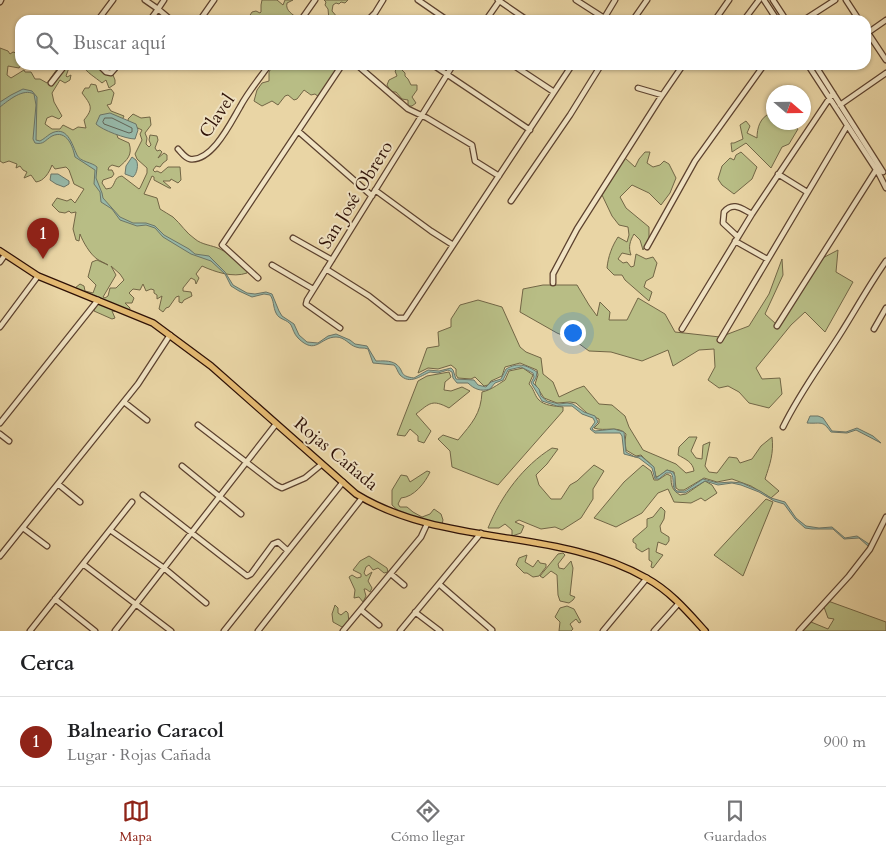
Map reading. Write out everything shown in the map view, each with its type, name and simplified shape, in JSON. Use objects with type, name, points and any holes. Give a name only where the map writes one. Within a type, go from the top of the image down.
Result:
[{"type":"main road","name":"Rojas Cañada","points":[[3,253],[38,276],[153,324],[170,335],[211,366],[362,498],[389,512],[427,524],[595,556],[628,568],[647,578],[673,596],[705,631]]},
{"type":"street","points":[[102,15],[113,0]]},
{"type":"street","points":[[145,0],[165,15]]},
{"type":"street","points":[[154,15],[164,0]]},
{"type":"street","points":[[204,15],[214,0]]},
{"type":"street","points":[[304,15],[315,0]]},
{"type":"street","points":[[375,13],[383,0]]},
{"type":"street","points":[[418,0],[440,15]]},
{"type":"street","points":[[489,15],[499,0],[520,15]]},
{"type":"street","points":[[576,0],[597,15]]},
{"type":"street","points":[[606,15],[616,0]]},
{"type":"street","points":[[636,15],[647,0]]},
{"type":"street","points":[[718,15],[729,0]]},
{"type":"street","points":[[748,15],[758,0]]},
{"type":"street","points":[[764,0],[774,15]]},
{"type":"street","points":[[773,0],[783,15]]},
{"type":"street","points":[[812,15],[835,0]]},
{"type":"street","points":[[846,0],[856,15]]},
{"type":"street","points":[[871,29],[886,20]]},
{"type":"street","points":[[871,38],[886,60]]},
{"type":"street","points":[[51,83],[61,70]]},
{"type":"street","name":"Clavel","points":[[178,149],[185,157],[190,159],[203,155],[210,150],[229,127],[239,107],[265,70]]},
{"type":"street","points":[[258,278],[222,245],[339,70]]},
{"type":"street","points":[[363,70],[408,109],[472,145],[476,161],[499,176]]},
{"type":"street","points":[[441,70],[530,130]]},
{"type":"street","name":"San José Obrero","points":[[313,289],[450,70]]},
{"type":"street","points":[[521,70],[554,92]]},
{"type":"street","points":[[326,269],[369,296],[397,318],[406,318],[569,70]]},
{"type":"street","points":[[511,202],[599,70]]},
{"type":"street","points":[[553,283],[553,274],[577,229],[680,70]]},
{"type":"street","points":[[647,247],[695,160],[760,70]]},
{"type":"street","points":[[811,70],[847,126],[881,171]]},
{"type":"street","points":[[819,70],[881,171],[886,188]]},
{"type":"street","points":[[836,108],[886,73]]},
{"type":"street","points":[[638,88],[662,95]]},
{"type":"street","points":[[682,329],[752,214],[833,93]]},
{"type":"street","points":[[720,340],[847,126]]},
{"type":"street","points":[[298,131],[372,196]]},
{"type":"street","points":[[777,326],[881,171]]},
{"type":"street","points":[[778,174],[807,192]]},
{"type":"street","points":[[375,190],[453,245]]},
{"type":"street","points":[[752,214],[736,206],[730,206],[724,212],[723,223],[737,239],[767,259]]},
{"type":"street","points":[[293,238],[332,260]]},
{"type":"street","points":[[0,262],[3,253]]},
{"type":"street","points":[[783,427],[819,364],[886,261]]},
{"type":"street","points":[[272,265],[313,289],[306,304],[340,328]]},
{"type":"street","points":[[0,327],[38,276]]},
{"type":"street","points":[[0,423],[98,300]]},
{"type":"street","points":[[874,329],[886,308]]},
{"type":"street","points":[[0,556],[138,384],[170,335]]},
{"type":"street","points":[[124,402],[147,420]]},
{"type":"street","points":[[115,631],[276,424]]},
{"type":"street","points":[[198,425],[282,488],[305,478],[322,464]]},
{"type":"street","points":[[0,434],[9,441]]},
{"type":"street","points":[[182,466],[241,514]]},
{"type":"street","points":[[224,631],[343,482]]},
{"type":"street","points":[[58,484],[80,502]]},
{"type":"street","points":[[143,495],[246,576],[251,574],[273,544],[278,542],[288,551]]},
{"type":"street","points":[[258,631],[362,498]]},
{"type":"street","points":[[30,631],[132,502]]},
{"type":"street","points":[[799,631],[870,549],[886,517]]},
{"type":"street","points":[[343,631],[421,537],[427,524]]},
{"type":"street","points":[[23,528],[47,546]]},
{"type":"street","points":[[110,530],[164,568],[206,603]]},
{"type":"street","points":[[400,631],[481,533]]},
{"type":"street","points":[[84,564],[171,631]]},
{"type":"street","points":[[391,574],[404,585]]},
{"type":"street","points":[[603,631],[647,578]]},
{"type":"street","points":[[439,584],[492,630],[490,631]]},
{"type":"street","points":[[55,599],[94,631]]},
{"type":"street","points":[[654,631],[679,603]]},
{"type":"street","points":[[361,610],[379,626]]},
{"type":"street","points":[[415,612],[440,631]]},
{"type":"green space","points":[[262,0],[277,0],[283,5],[285,0],[293,0],[287,3],[287,8],[293,15],[250,15],[256,11],[260,13]]},
{"type":"green space","points":[[324,0],[348,0],[345,3],[341,2],[333,5],[332,11],[335,15],[329,15],[325,5],[326,2]]},
{"type":"green space","points":[[0,48],[8,51],[10,54],[15,53],[15,67],[8,66],[7,75],[11,78],[24,70],[25,72],[31,72],[35,79],[40,79],[47,83],[56,70],[68,70],[66,76],[71,75],[70,80],[65,83],[60,80],[52,93],[54,102],[62,116],[59,119],[52,116],[47,118],[45,124],[52,129],[60,129],[63,125],[73,130],[78,127],[86,128],[84,120],[90,106],[82,93],[85,88],[89,88],[91,84],[96,85],[98,92],[111,89],[114,93],[111,104],[107,105],[111,111],[124,116],[116,132],[118,138],[129,143],[130,154],[119,167],[112,165],[109,167],[108,170],[112,170],[114,174],[112,177],[103,180],[102,183],[106,189],[111,188],[116,179],[122,176],[140,188],[147,173],[147,168],[137,159],[135,154],[142,140],[140,134],[142,130],[129,124],[128,119],[133,114],[141,118],[150,117],[151,125],[145,133],[147,138],[146,144],[149,147],[151,145],[150,135],[157,136],[158,140],[155,148],[157,151],[160,150],[162,152],[158,158],[164,153],[167,155],[167,160],[160,167],[156,166],[153,170],[161,173],[168,167],[180,167],[181,180],[178,183],[171,179],[170,181],[163,181],[171,188],[169,188],[154,180],[152,176],[144,194],[157,198],[160,209],[173,217],[195,239],[223,251],[248,271],[247,273],[230,275],[202,266],[196,274],[199,278],[196,284],[195,280],[191,278],[183,288],[183,291],[191,292],[192,296],[182,303],[179,302],[179,296],[176,297],[163,312],[159,309],[162,296],[157,299],[154,290],[146,291],[143,284],[140,290],[133,289],[129,293],[134,298],[132,303],[125,303],[130,308],[129,312],[112,311],[115,318],[112,319],[94,311],[97,302],[74,291],[80,284],[84,286],[85,291],[93,293],[96,285],[88,277],[92,262],[97,260],[108,265],[92,254],[80,234],[79,241],[76,240],[73,229],[76,212],[59,212],[52,205],[57,198],[67,201],[71,199],[75,203],[84,189],[74,184],[66,167],[55,169],[52,165],[46,176],[36,182],[31,175],[24,178],[27,172],[20,166],[16,168],[17,164],[9,161],[3,163],[0,161]],"holes":[[[111,266],[124,280],[116,288],[110,288],[108,296],[103,297],[116,275]]]},
{"type":"green space","points":[[86,70],[102,70],[107,75],[113,75],[115,84],[109,88],[106,80],[102,83]]},
{"type":"green space","points":[[270,70],[336,70],[319,97],[315,94],[311,95],[304,90],[297,99],[294,100],[288,95],[278,105],[272,101],[262,106],[254,101],[257,90],[262,83],[269,81]]},
{"type":"green space","points":[[402,70],[411,85],[417,85],[417,90],[412,97],[416,103],[412,106],[408,106],[408,100],[402,99],[396,92],[391,92],[387,85],[389,80],[397,76],[395,71]]},
{"type":"green space","points":[[766,116],[766,130],[797,130],[789,144],[782,147],[771,168],[746,143],[732,152],[731,143],[743,139],[740,125],[746,121],[750,126],[747,133],[757,138],[760,123]]},
{"type":"green space","points":[[645,152],[650,152],[647,163],[653,167],[660,165],[664,161],[669,164],[676,178],[670,193],[661,205],[649,193],[632,185],[620,197],[626,208],[649,227],[649,239],[643,250],[640,240],[634,234],[630,244],[631,255],[622,253],[618,259],[623,263],[627,262],[631,267],[634,266],[636,254],[646,259],[653,257],[657,263],[653,277],[646,281],[644,287],[652,292],[649,301],[625,280],[622,275],[614,275],[607,268],[608,260],[618,237],[627,242],[629,235],[628,227],[619,225],[612,216],[602,195],[617,168],[625,158],[635,167]]},
{"type":"green space","points":[[741,152],[757,167],[752,179],[734,194],[722,185],[718,179],[722,166],[730,158],[734,160],[736,155]]},
{"type":"green space","points":[[838,250],[836,272],[853,282],[825,332],[805,312],[791,325],[756,368],[762,379],[780,378],[782,394],[769,408],[749,403],[739,392],[728,386],[719,388],[708,380],[715,367],[714,349],[699,350],[673,366],[668,350],[642,361],[611,352],[589,351],[574,340],[557,333],[520,312],[523,289],[543,285],[577,285],[597,316],[600,302],[610,312],[609,320],[627,320],[638,298],[665,314],[675,332],[720,337],[749,326],[769,294],[782,259],[783,275],[765,314],[776,324],[815,262]]},
{"type":"green space","points":[[478,300],[502,307],[520,347],[526,352],[541,358],[543,374],[553,382],[559,397],[584,386],[599,404],[612,405],[625,416],[629,427],[643,450],[676,464],[686,473],[694,471],[692,465],[678,455],[679,447],[689,437],[697,437],[691,451],[696,458],[702,459],[703,445],[710,442],[705,466],[709,472],[717,473],[729,457],[737,458],[740,463],[752,459],[761,446],[772,437],[772,453],[765,479],[779,491],[771,498],[751,486],[732,479],[717,482],[704,478],[684,490],[679,490],[676,488],[674,472],[667,470],[656,477],[652,466],[641,455],[636,456],[626,450],[626,434],[623,431],[594,428],[599,423],[599,419],[588,414],[576,403],[557,403],[544,398],[535,384],[538,375],[537,370],[520,363],[505,367],[502,376],[484,386],[475,377],[471,379],[458,378],[456,369],[451,365],[438,369],[428,368],[418,373],[427,348],[439,346],[438,332],[451,327],[451,319],[460,305]]},
{"type":"green space","points":[[523,368],[533,375],[529,384],[538,399],[546,404],[563,407],[563,411],[498,485],[452,467],[450,451],[438,439],[443,435],[458,440],[478,412],[482,392],[491,389],[505,380],[509,371]]},
{"type":"green space","points":[[449,372],[451,377],[445,382],[444,390],[451,391],[462,387],[470,391],[449,408],[431,403],[416,414],[431,431],[424,443],[418,441],[418,436],[410,429],[405,436],[397,435],[418,381],[427,376]]},
{"type":"green space","points":[[552,448],[558,449],[536,475],[539,485],[551,499],[561,499],[570,485],[594,465],[604,471],[593,489],[593,499],[581,518],[562,530],[555,527],[541,529],[519,520],[515,522],[524,526],[521,533],[512,536],[512,530],[505,524],[499,528],[488,528],[506,493],[522,473],[541,455]]},
{"type":"green space","points":[[643,465],[651,471],[654,480],[658,480],[667,474],[671,476],[672,487],[680,495],[686,494],[705,481],[712,485],[717,493],[705,501],[701,498],[691,503],[674,502],[668,489],[658,493],[642,513],[616,527],[594,518],[624,482]]},
{"type":"green space","points":[[427,471],[430,472],[422,485],[415,492],[401,498],[398,504],[400,507],[407,507],[422,517],[430,514],[434,509],[441,514],[442,524],[403,515],[392,505],[392,490],[401,475],[407,476],[410,482]]},
{"type":"green space","points":[[766,499],[773,502],[743,576],[714,555]]},
{"type":"green space","points":[[661,507],[665,511],[664,519],[660,526],[661,532],[669,537],[669,541],[666,545],[658,542],[656,552],[663,555],[653,568],[651,567],[652,562],[649,560],[649,548],[642,552],[636,548],[633,539],[647,527],[647,519],[653,517]]},
{"type":"green space","points":[[563,553],[565,555],[558,564],[559,568],[564,569],[571,561],[573,568],[570,595],[575,597],[569,603],[560,601],[557,575],[551,571],[543,578],[540,576],[558,554]]},
{"type":"green space","points":[[527,555],[525,562],[533,567],[538,560],[540,563],[546,564],[546,567],[539,576],[533,577],[524,573],[516,565],[519,558]]},
{"type":"green space","points":[[369,556],[387,568],[388,572],[384,573],[378,568],[373,570],[369,565],[366,567],[364,573],[366,576],[372,572],[368,581],[372,588],[370,592],[364,589],[366,596],[363,602],[359,597],[354,598],[355,590],[349,577],[352,575],[357,578],[361,577],[361,574],[353,570],[360,561]]},
{"type":"green space","points":[[828,601],[886,622],[886,631],[802,631],[811,622],[828,629],[834,619],[828,618],[824,607]]},
{"type":"green space","points":[[335,605],[338,608],[338,613],[341,615],[346,611],[348,613],[349,622],[342,627],[333,622],[332,614]]},
{"type":"green space","points":[[567,606],[574,609],[581,622],[579,623],[576,619],[570,624],[573,629],[571,631],[559,631],[560,622],[555,617],[560,608]]},
{"type":"water","points":[[23,89],[32,91],[37,97],[36,140],[40,141],[56,132],[65,133],[71,141],[77,155],[83,161],[97,167],[96,178],[103,198],[120,217],[133,223],[146,223],[155,226],[164,235],[195,254],[209,256],[225,272],[233,285],[247,293],[266,292],[272,294],[282,316],[294,324],[299,335],[307,342],[318,343],[328,336],[336,334],[355,344],[367,346],[376,361],[396,364],[406,376],[414,378],[428,370],[439,371],[451,368],[456,379],[474,380],[478,385],[486,387],[491,382],[501,379],[506,369],[518,365],[526,366],[537,372],[533,383],[539,389],[541,396],[547,401],[559,404],[573,404],[584,412],[595,416],[598,422],[592,429],[595,431],[614,429],[624,432],[626,452],[635,457],[624,454],[620,433],[595,433],[590,429],[595,422],[593,418],[582,414],[572,406],[557,406],[542,401],[531,383],[534,377],[533,373],[521,367],[508,370],[503,380],[495,383],[490,389],[481,390],[468,383],[457,383],[453,378],[452,372],[448,370],[438,373],[430,372],[411,380],[404,378],[394,365],[373,363],[368,349],[358,348],[339,337],[331,338],[314,346],[304,343],[297,336],[291,325],[277,315],[270,295],[264,294],[252,297],[239,291],[231,286],[225,274],[211,261],[191,254],[163,237],[155,228],[146,225],[137,226],[120,220],[112,209],[101,202],[100,192],[94,184],[95,170],[75,157],[71,144],[65,137],[57,134],[42,143],[35,143],[33,139],[36,105],[34,94],[21,94],[0,107],[0,102]]},
{"type":"water","points":[[110,113],[136,124],[138,130],[135,139],[114,134],[96,124],[100,115]]},
{"type":"water","points":[[132,157],[136,160],[137,164],[133,177],[125,174],[126,166]]},
{"type":"water","points":[[51,174],[58,174],[69,181],[69,184],[64,187],[56,184],[50,180]]},
{"type":"water","points":[[810,416],[823,418],[832,431],[846,432],[857,428],[873,436],[881,443],[856,430],[847,433],[831,432],[823,424],[807,423]]},
{"type":"water","points":[[641,456],[654,467],[656,478],[667,470],[673,472],[675,476],[675,489],[677,491],[685,491],[703,479],[718,483],[731,482],[742,483],[771,498],[785,502],[796,518],[806,526],[832,527],[845,538],[857,536],[869,544],[868,546],[859,538],[844,539],[833,529],[805,528],[795,519],[784,504],[741,485],[732,483],[718,485],[705,481],[685,493],[676,492],[674,487],[673,478],[671,473],[666,473],[659,479],[655,479],[652,468],[635,457]]},
{"type":"place","name":"Balneario Caracol","points":[[43,259]]}]
